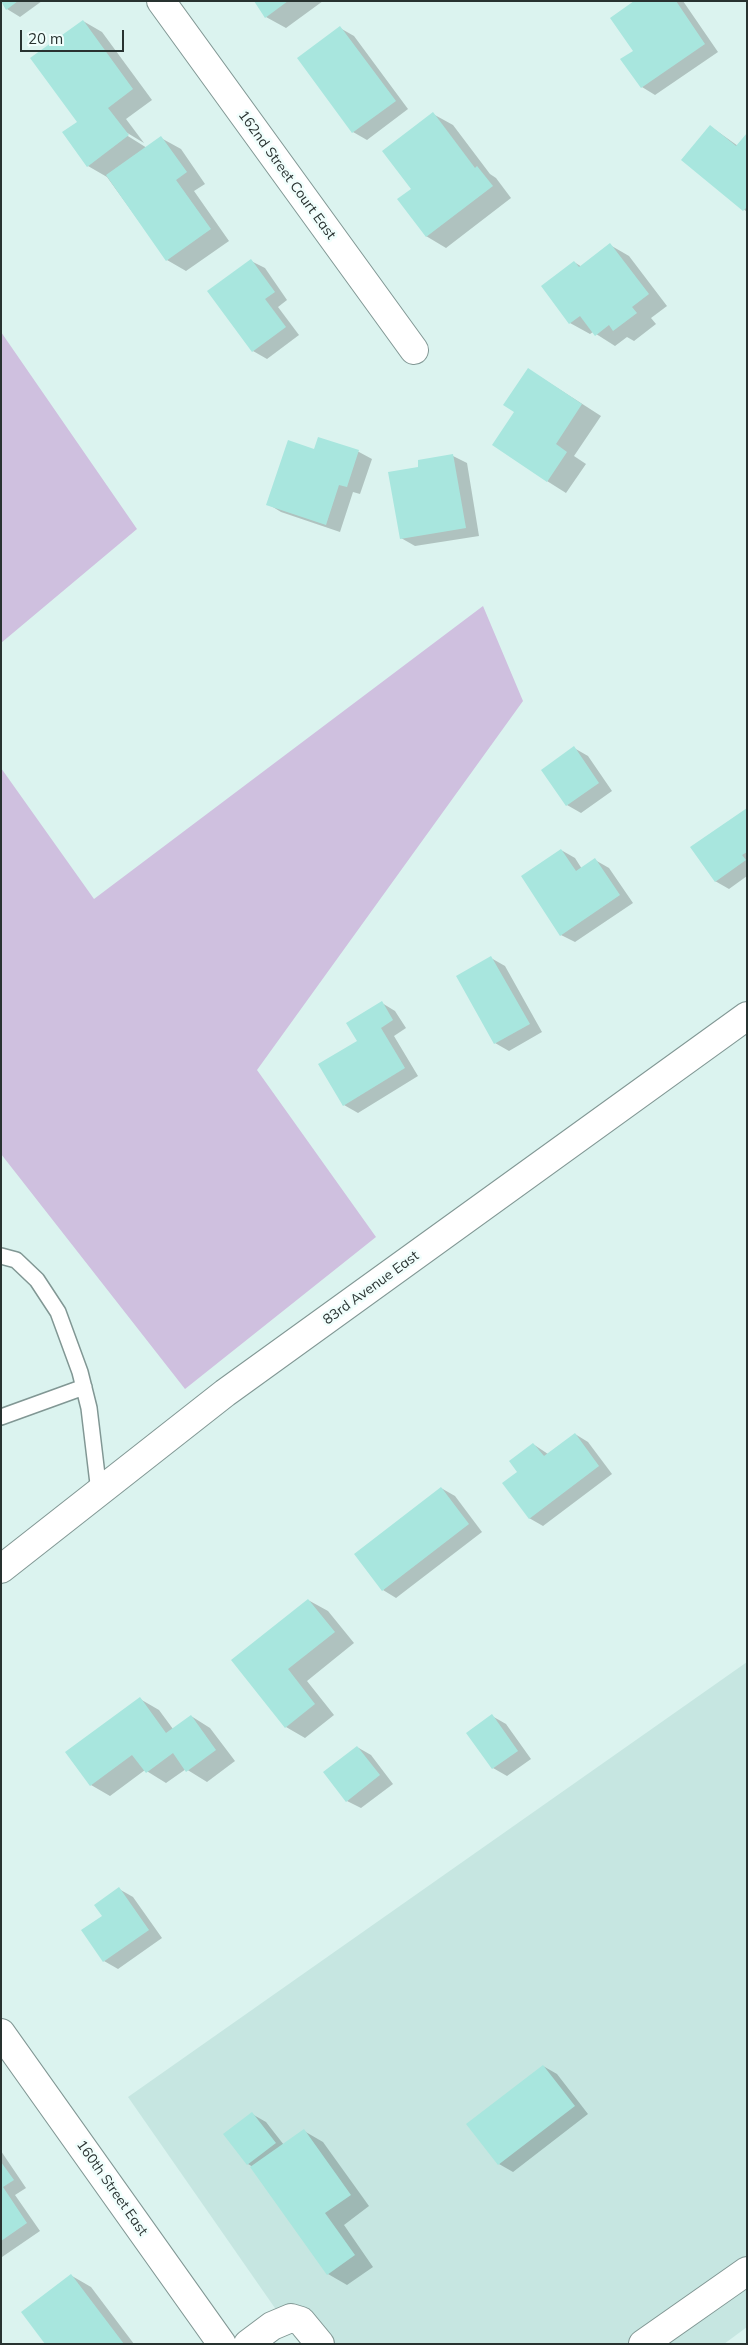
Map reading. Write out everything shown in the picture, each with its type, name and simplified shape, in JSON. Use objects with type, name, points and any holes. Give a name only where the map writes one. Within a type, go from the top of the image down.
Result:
[{"type":"street","name":"162nd Street Court East","points":[[161,1],[414,350]]},
{"type":"street","name":"83rd Avenue East","points":[[1,1569],[225,1393],[747,1016]]},
{"type":"street","name":"160th Street East","points":[[1,2033],[222,2344]]},
{"type":"street","points":[[643,2344],[747,2271]]},
{"type":"street","points":[[248,2344],[272,2326],[291,2318],[302,2322],[320,2344]]},
{"type":"lane","points":[[1,1256],[16,1260],[37,1280],[58,1312],[84,1387],[89,1408],[99,1492]]},
{"type":"lane","points":[[1,1417],[84,1387]]},
{"type":"shaded area","points":[[1,332],[137,529],[1,643]]},
{"type":"shaded area","points":[[483,606],[523,701],[257,1070],[376,1237],[185,1389],[1,1154],[1,768],[94,899]]},
{"type":"shaded area","points":[[747,1662],[747,2327],[724,2344],[300,2344],[128,2097]]},
{"type":"building","points":[[1,1],[18,1],[6,10]]},
{"type":"building","points":[[254,1],[288,1],[265,18]]},
{"type":"building","points":[[634,1],[676,1],[705,44],[641,88],[620,59],[633,51],[610,18]]},
{"type":"building","points":[[83,20],[133,89],[108,108],[129,135],[87,167],[62,132],[77,122],[30,58]]},
{"type":"building","points":[[340,26],[396,101],[352,133],[297,58]]},
{"type":"building","points":[[433,112],[475,168],[477,166],[493,186],[426,237],[397,199],[411,189],[382,151]]},
{"type":"building","points":[[710,125],[736,146],[747,133],[747,207],[743,211],[681,160]]},
{"type":"building","points":[[161,136],[187,172],[176,180],[211,229],[166,261],[106,175]]},
{"type":"building","points":[[610,243],[649,294],[632,307],[637,313],[613,331],[609,325],[595,336],[580,316],[569,324],[541,286],[574,261],[579,267]]},
{"type":"building","points":[[251,259],[275,292],[265,299],[286,327],[252,352],[207,291]]},
{"type":"building","points":[[528,368],[582,404],[556,444],[567,452],[547,482],[492,445],[514,412],[503,405]]},
{"type":"building","points":[[318,437],[359,450],[347,487],[339,485],[326,525],[266,505],[288,440],[314,449]]},
{"type":"building","points":[[453,454],[466,528],[400,539],[388,472],[418,467],[418,460]]},
{"type":"building","points":[[574,746],[599,783],[566,806],[541,770]]},
{"type":"building","points":[[747,808],[747,852],[742,855],[746,860],[715,882],[690,847]]},
{"type":"building","points":[[561,849],[576,871],[595,858],[620,895],[560,936],[521,876]]},
{"type":"building","points":[[491,956],[530,1024],[494,1044],[456,976]]},
{"type":"building","points":[[382,1001],[393,1020],[381,1028],[405,1068],[343,1106],[318,1064],[357,1041],[346,1023]]},
{"type":"building","points":[[575,1433],[599,1466],[529,1519],[502,1483],[517,1472],[509,1461],[533,1443],[544,1456]]},
{"type":"building","points":[[441,1487],[469,1524],[382,1591],[354,1554]]},
{"type":"building","points":[[308,1599],[335,1632],[288,1669],[315,1704],[285,1728],[231,1660]]},
{"type":"building","points":[[140,1697],[166,1733],[191,1715],[216,1750],[186,1772],[173,1753],[146,1773],[132,1755],[90,1786],[65,1752]]},
{"type":"building","points":[[492,1714],[518,1751],[492,1769],[466,1733]]},
{"type":"building","points":[[357,1746],[380,1775],[346,1802],[323,1772]]},
{"type":"building","points":[[119,1887],[149,1930],[103,1962],[81,1930],[102,1916],[94,1905]]},
{"type":"building","points":[[543,2065],[575,2106],[498,2165],[466,2124]]},
{"type":"building","points":[[252,2112],[276,2143],[247,2165],[223,2134]]},
{"type":"building","points":[[304,2129],[351,2195],[325,2213],[355,2255],[327,2275],[250,2167]]},
{"type":"building","points":[[1,2162],[14,2180],[3,2187],[27,2223],[1,2241]]},
{"type":"building","points":[[71,2274],[124,2344],[45,2344],[21,2312]]}]
